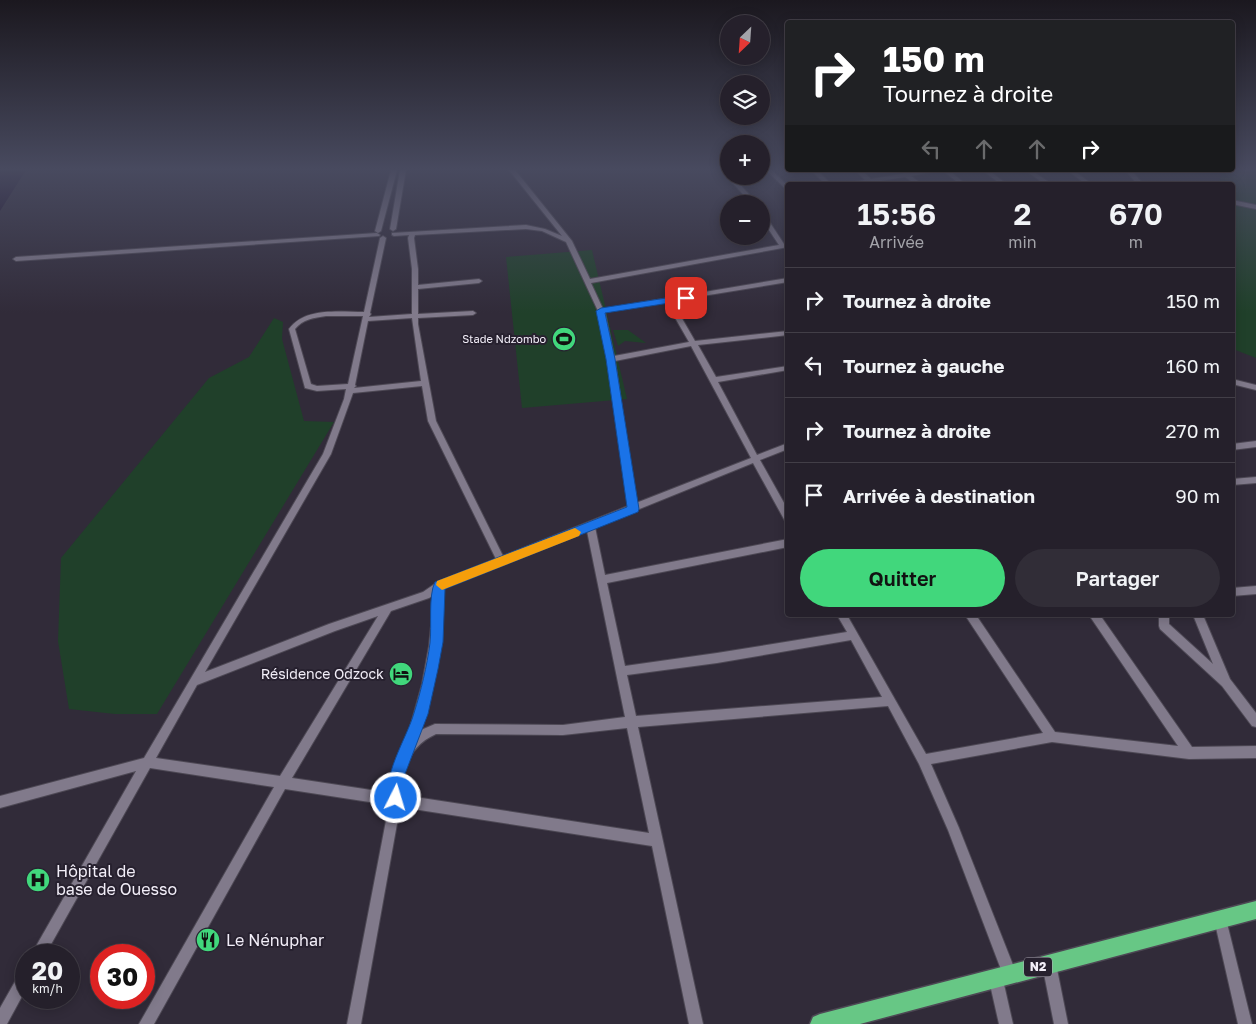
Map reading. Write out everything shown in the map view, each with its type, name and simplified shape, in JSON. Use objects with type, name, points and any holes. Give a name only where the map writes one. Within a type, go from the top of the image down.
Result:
[{"type":"highway","name":"N2","points":[[820,1024],[1003,978],[1049,964],[1256,910]]},
{"type":"street","points":[[44,944],[193,682],[326,454],[343,416],[351,388],[367,316],[383,218]]},
{"type":"street","points":[[393,232],[395,218]]},
{"type":"street","points":[[550,218],[569,241],[589,281],[601,311],[611,359],[634,509]]},
{"type":"street","points":[[589,281],[785,245],[770,225]]},
{"type":"street","points":[[16,259],[379,235],[393,232],[413,233],[526,227],[543,230],[569,241]]},
{"type":"street","points":[[413,233],[411,238],[415,316],[435,429],[501,562]]},
{"type":"street","points":[[415,288],[478,281]]},
{"type":"street","points":[[601,311],[785,281]]},
{"type":"street","points":[[669,301],[715,380],[754,458],[785,514]]},
{"type":"street","points":[[426,383],[317,389],[308,386],[292,330],[299,322],[314,315],[415,316],[473,313]]},
{"type":"street","points":[[611,359],[694,343],[785,333]]},
{"type":"street","points":[[715,380],[785,368]]},
{"type":"street","points":[[1235,382],[1256,388]]},
{"type":"street","points":[[1235,447],[1256,444]]},
{"type":"street","points":[[193,682],[426,595],[439,586],[785,447]]},
{"type":"street","points":[[1235,482],[1256,480]]},
{"type":"street","points":[[590,526],[622,671],[655,840],[696,1024]]},
{"type":"street","points":[[602,580],[785,544]]},
{"type":"street","points":[[354,1024],[396,798],[398,774],[412,742],[421,714],[436,642],[439,586]]},
{"type":"street","points":[[1235,592],[1256,590]]},
{"type":"street","points":[[146,1024],[283,782],[388,608]]},
{"type":"street","points":[[843,617],[923,760],[953,828],[1003,978],[1006,1024]]},
{"type":"street","points":[[971,617],[1052,736]]},
{"type":"street","points":[[1095,617],[1189,753]]},
{"type":"street","points":[[1164,617],[1164,626],[1226,683],[1256,722]]},
{"type":"street","points":[[1199,617],[1226,683]]},
{"type":"street","points":[[622,671],[717,658],[854,635]]},
{"type":"street","points":[[412,742],[435,730],[563,730],[632,722],[890,701]]},
{"type":"street","points":[[923,760],[1052,736],[1189,753],[1256,752]]},
{"type":"street","points":[[0,802],[148,762],[396,798],[655,840]]},
{"type":"street","points":[[1220,919],[1245,1024]]},
{"type":"street","points":[[1049,964],[1061,1024]]},
{"type":"street","points":[[0,1022],[15,995]]},
{"type":"green space","points":[[1235,218],[1256,218],[1256,358],[1235,350]]},
{"type":"green space","name":"Stade Ndzombo","points":[[592,250],[627,399],[522,408],[506,257]]},
{"type":"green space","points":[[274,318],[283,322],[282,339],[304,421],[334,422],[157,714],[115,714],[69,709],[58,641],[61,558],[209,378],[249,357]]},
{"type":"green space","points":[[613,330],[628,330],[646,343],[625,341],[618,346]]},
{"type":"slow traffic","points":[[442,585],[575,532]]},
{"type":"place","name":"Stade Ndzombo","points":[[564,339]]},
{"type":"place","name":"Résidence Odzock","points":[[401,674]]},
{"type":"place","name":"Hôpital de base de Ouesso","points":[[38,880]]},
{"type":"place","name":"Le Nénuphar","points":[[208,940]]},
{"type":"route","points":[[396,798],[398,774],[412,742],[421,714],[431,669],[436,642],[439,586],[634,509],[611,359],[601,311],[686,298]]}]
